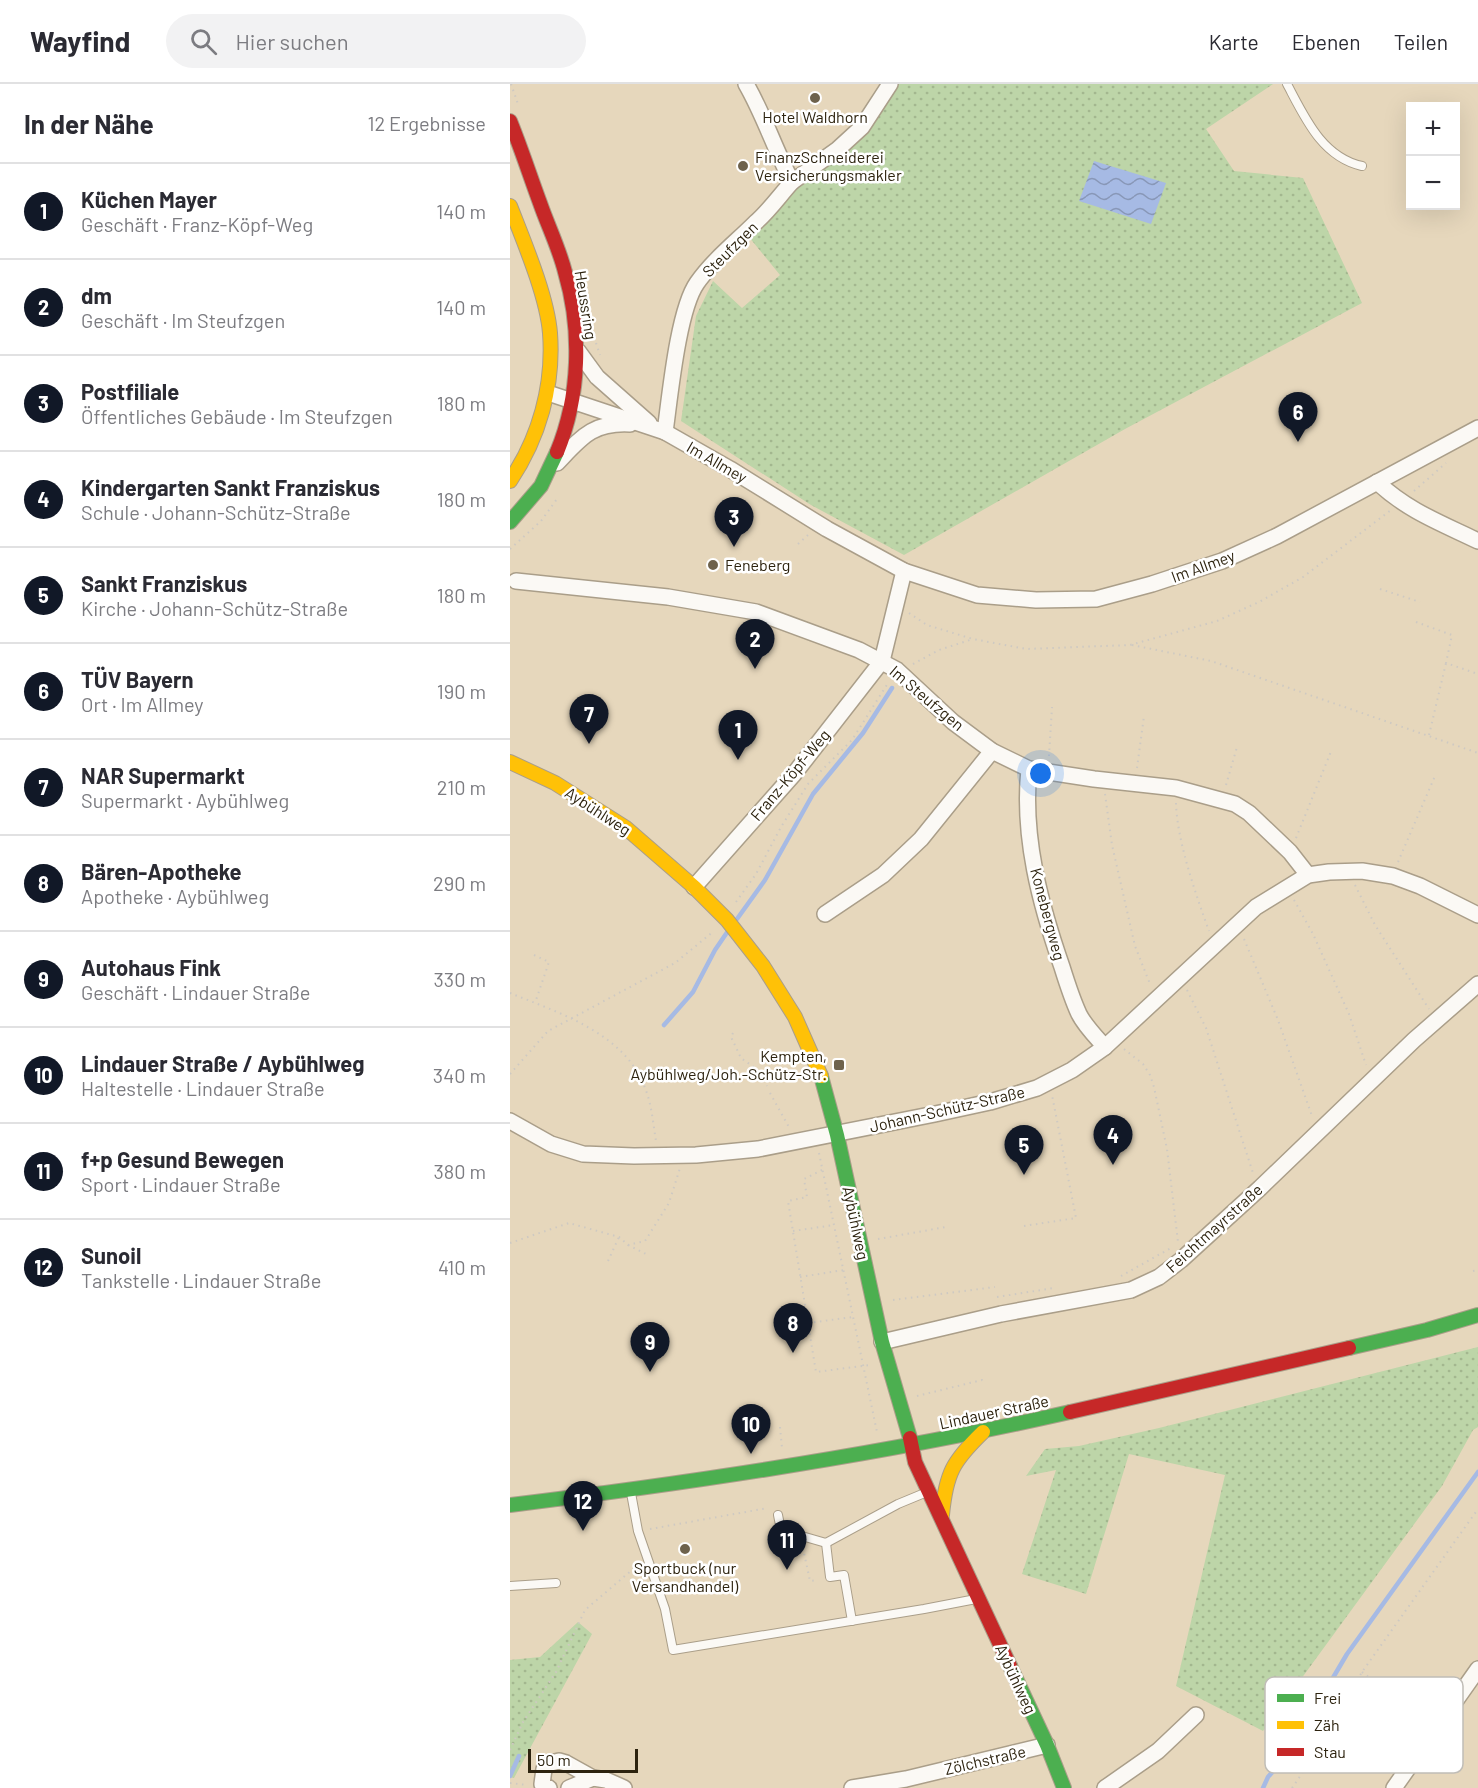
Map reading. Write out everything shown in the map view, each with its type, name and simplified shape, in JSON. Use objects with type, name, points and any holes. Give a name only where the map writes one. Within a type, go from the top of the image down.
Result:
[{"type":"main road","name":"Heussring","points":[[510,121],[566,273],[576,330],[577,350],[572,400],[566,425],[549,472],[510,522]]},
{"type":"main road","points":[[510,206],[538,283],[550,332],[548,393],[540,422],[519,469],[510,481]]},
{"type":"main road","name":"Aybühlweg","points":[[510,762],[555,783],[626,828],[694,887],[739,935],[763,966],[795,1017],[820,1073],[837,1135],[872,1303],[915,1462],[1047,1745],[1064,1788]]},
{"type":"main road","name":"Lindauer Straße","points":[[510,1505],[631,1491],[983,1432],[1416,1333],[1478,1315]]},
{"type":"main road","points":[[942,1520],[944,1487],[952,1465],[983,1432]]},
{"type":"street","points":[[746,84],[755,99],[778,157],[792,182]]},
{"type":"street","name":"Steufzgen","points":[[659,429],[687,305],[696,284],[723,253],[758,221],[792,182],[862,127],[890,84]]},
{"type":"street","name":"Im Allmey","points":[[577,350],[597,376],[659,429]]},
{"type":"street","name":"Im Allmey","points":[[548,393],[659,429],[730,469],[827,529],[904,571],[978,595],[1036,600],[1096,599],[1152,585],[1222,561],[1277,536],[1478,428]]},
{"type":"street","name":"Im Allmey","points":[[549,472],[586,433],[596,428],[627,423],[659,429]]},
{"type":"street","points":[[1377,482],[1401,502],[1478,541]]},
{"type":"street","points":[[882,661],[904,571]]},
{"type":"street","name":"Im Steufzgen","points":[[516,581],[668,597],[756,612],[859,650],[897,670],[953,722],[992,751],[1029,769],[1176,788],[1223,800],[1249,813],[1290,852],[1308,875]]},
{"type":"street","name":"Franz-Köpf-Weg","points":[[694,887],[794,774],[882,661]]},
{"type":"street","points":[[825,914],[883,875],[921,839],[992,751]]},
{"type":"street","name":"Konebergweg","points":[[1029,769],[1026,794],[1029,834],[1038,889],[1048,927],[1080,1016],[1109,1043]]},
{"type":"street","name":"Johann-Schütz-Straße","points":[[510,1121],[551,1144],[583,1154],[681,1155],[758,1149],[837,1135],[990,1102],[1050,1083],[1109,1043],[1256,907],[1308,875],[1362,871],[1392,876],[1420,885],[1478,915]]},
{"type":"street","name":"Feichtmayrstraße","points":[[882,1342],[1001,1314],[1131,1290],[1159,1277],[1234,1212],[1414,1040],[1478,984]]},
{"type":"street","points":[[1463,1690],[1478,1669]]},
{"type":"street","points":[[1105,1788],[1158,1751],[1196,1715]]},
{"type":"street","name":"Zölchstraße","points":[[852,1788],[906,1779],[1047,1745]]},
{"type":"street","points":[[549,1788],[542,1784],[544,1769],[551,1763],[559,1761],[593,1778],[606,1780],[624,1788]]},
{"type":"street","points":[[1394,1788],[1404,1773]]},
{"type":"street","points":[[569,1788],[593,1778]]},
{"type":"lane","points":[[1287,84],[1318,139],[1347,163],[1362,166]]},
{"type":"lane","points":[[631,1491],[638,1531],[665,1609],[673,1650],[978,1598]]},
{"type":"lane","points":[[778,1515],[781,1530],[826,1543],[898,1504],[929,1491]]},
{"type":"lane","points":[[826,1543],[830,1577],[844,1575],[852,1621]]},
{"type":"lane","points":[[510,1586],[556,1582]]},
{"type":"path","points":[[895,603],[927,625],[973,639],[1026,649],[1130,645],[1217,621],[1259,602],[1303,577],[1401,502],[1451,458]]},
{"type":"path","points":[[798,544],[809,534],[817,539]]},
{"type":"path","points":[[1380,589],[1420,602]]},
{"type":"path","points":[[1416,622],[1452,635],[1429,735]]},
{"type":"path","points":[[510,1074],[548,1031],[675,963],[727,920],[808,784],[852,740],[897,670],[939,650],[973,639]]},
{"type":"path","points":[[1130,645],[1211,661],[1478,753]]},
{"type":"path","points":[[1446,663],[1478,674]]},
{"type":"path","points":[[1048,771],[1052,707]]},
{"type":"path","points":[[1135,783],[1144,716]]},
{"type":"path","points":[[1223,800],[1237,747]]},
{"type":"path","points":[[1290,852],[1332,749]]},
{"type":"path","points":[[1392,876],[1435,776]]},
{"type":"path","points":[[1104,780],[1112,845],[1135,946],[1146,976],[1159,996]]},
{"type":"path","points":[[1176,788],[1177,819],[1189,867],[1208,930],[1216,943]]},
{"type":"path","points":[[1348,871],[1375,925],[1430,1011]]},
{"type":"path","points":[[1287,887],[1313,934],[1349,1014],[1373,1080]]},
{"type":"path","points":[[1237,923],[1278,1020],[1313,1119],[1320,1112]]},
{"type":"path","points":[[534,955],[549,962],[535,1003]]},
{"type":"path","points":[[1180,976],[1206,1028],[1254,1175],[1260,1169]]},
{"type":"path","points":[[510,993],[596,1032],[634,1066],[645,1088],[652,1113],[658,1156]]},
{"type":"path","points":[[733,1034],[731,1036],[741,1058],[755,1068],[767,1086]]},
{"type":"path","points":[[1109,1043],[1121,1047],[1143,1064],[1150,1075],[1167,1149],[1178,1243],[1120,1277]]},
{"type":"path","points":[[1024,1226],[1076,1218],[1050,1083]]},
{"type":"path","points":[[770,1093],[797,1142]]},
{"type":"path","points":[[816,1138],[878,1438]]},
{"type":"path","points":[[628,1245],[645,1241],[669,1203],[679,1174],[681,1155]]},
{"type":"path","points":[[823,1170],[804,1179],[807,1197],[788,1201],[816,1372],[888,1363]]},
{"type":"path","points":[[510,1243],[569,1223],[619,1237],[628,1245],[648,1255]]},
{"type":"path","points":[[793,1231],[834,1225]]},
{"type":"path","points":[[860,1242],[946,1227]]},
{"type":"path","points":[[608,1261],[619,1237]]},
{"type":"path","points":[[800,1277],[844,1270]]},
{"type":"path","points":[[1473,1271],[1478,1270]]},
{"type":"path","points":[[997,1297],[1064,1286]]},
{"type":"path","points":[[872,1303],[995,1287]]},
{"type":"path","points":[[808,1323],[853,1317]]},
{"type":"path","points":[[898,1401],[982,1380],[984,1384]]},
{"type":"path","points":[[780,1427],[783,1451]]},
{"type":"path","points":[[638,1531],[775,1507],[778,1515]]},
{"type":"path","points":[[1359,1677],[1478,1509]]},
{"type":"path","points":[[805,1537],[802,1543],[810,1581],[819,1580]]},
{"type":"path","points":[[510,1750],[523,1722],[556,1672],[585,1610],[647,1557]]},
{"type":"path","points":[[1362,1672],[1369,1677]]},
{"type":"path","points":[[1292,1788],[1302,1773]]},
{"type":"path","points":[[512,1783],[532,1786]]},
{"type":"green space","points":[[893,84],[1273,84],[1206,129],[1234,171],[1303,178],[1362,303],[1125,429],[904,555],[811,505],[681,421],[696,316],[713,281],[742,308],[780,275],[749,237],[794,185],[839,151]]},
{"type":"green space","points":[[1478,1347],[1478,1427],[1473,1430],[1442,1486],[1302,1677],[1265,1677],[1265,1728],[1263,1731],[1176,1686],[1225,1475],[1129,1454],[1086,1594],[1022,1574],[1056,1470],[1026,1476],[1045,1449],[1079,1446]]},
{"type":"green space","points":[[578,1622],[592,1634],[514,1778],[510,1777],[510,1660],[540,1657]]},
{"type":"water","points":[[1094,161],[1166,183],[1151,224],[1079,201]]},
{"type":"waterway","points":[[737,919],[765,880],[813,794],[863,733],[892,688]]},
{"type":"waterway","points":[[664,1025],[693,992],[715,950],[728,931]]},
{"type":"waterway","points":[[1333,1677],[1347,1654],[1478,1472]]},
{"type":"waterway","points":[[510,1776],[519,1756]]},
{"type":"waterway","points":[[1263,1788],[1271,1773]]},
{"type":"traffic: fast","points":[[510,522],[541,486],[557,452]]},
{"type":"traffic: fast","points":[[821,1076],[837,1135],[882,1342],[910,1438]]},
{"type":"traffic: fast","points":[[1349,1348],[1427,1330],[1478,1315]]},
{"type":"traffic: fast","points":[[510,1505],[791,1466],[931,1441],[1070,1412]]},
{"type":"traffic: fast","points":[[1010,1666],[1047,1745],[1064,1788]]},
{"type":"traffic: slow","points":[[510,206],[534,269],[544,303],[548,318],[551,353],[547,392],[542,411],[529,447],[510,481]]},
{"type":"traffic: slow","points":[[510,762],[555,783],[626,828],[694,887],[727,920],[763,966],[795,1017],[821,1076]]},
{"type":"traffic: slow","points":[[942,1515],[946,1488],[953,1469],[964,1451],[983,1432]]},
{"type":"traffic: jam","points":[[510,121],[560,254],[574,317],[576,340],[574,386],[565,431],[557,452]]},
{"type":"traffic: jam","points":[[1070,1412],[1349,1348]]},
{"type":"traffic: jam","points":[[910,1438],[915,1462],[1010,1666]]},
{"type":"place","name":"Hotel Waldhorn","points":[[815,98]]},
{"type":"place","name":"FinanzSchneiderei Versicherungsmakler","points":[[743,166]]},
{"type":"place","name":"TÜV Bayern","points":[[1298,442]]},
{"type":"place","name":"Postfiliale","points":[[734,547]]},
{"type":"place","name":"Feneberg","points":[[713,565]]},
{"type":"place","name":"dm","points":[[755,669]]},
{"type":"place","name":"NAR Supermarkt","points":[[589,744]]},
{"type":"place","name":"Küchen Mayer","points":[[738,760]]},
{"type":"place","name":"Kempten, Aybühlweg/Joh.-Schütz-Str.","points":[[839,1065]]},
{"type":"place","name":"Kindergarten Sankt Franziskus","points":[[1113,1165]]},
{"type":"place","name":"Sankt Franziskus","points":[[1024,1175]]},
{"type":"place","name":"Bären-Apotheke","points":[[793,1353]]},
{"type":"place","name":"Autohaus Fink","points":[[650,1372]]},
{"type":"place","name":"Lindauer Straße / Aybühlweg","points":[[751,1454]]},
{"type":"place","name":"Sunoil","points":[[583,1531]]},
{"type":"place","name":"Sportbuck (nur Versandhandel)","points":[[685,1549]]},
{"type":"place","name":"f+p Gesund Bewegen","points":[[787,1570]]}]
